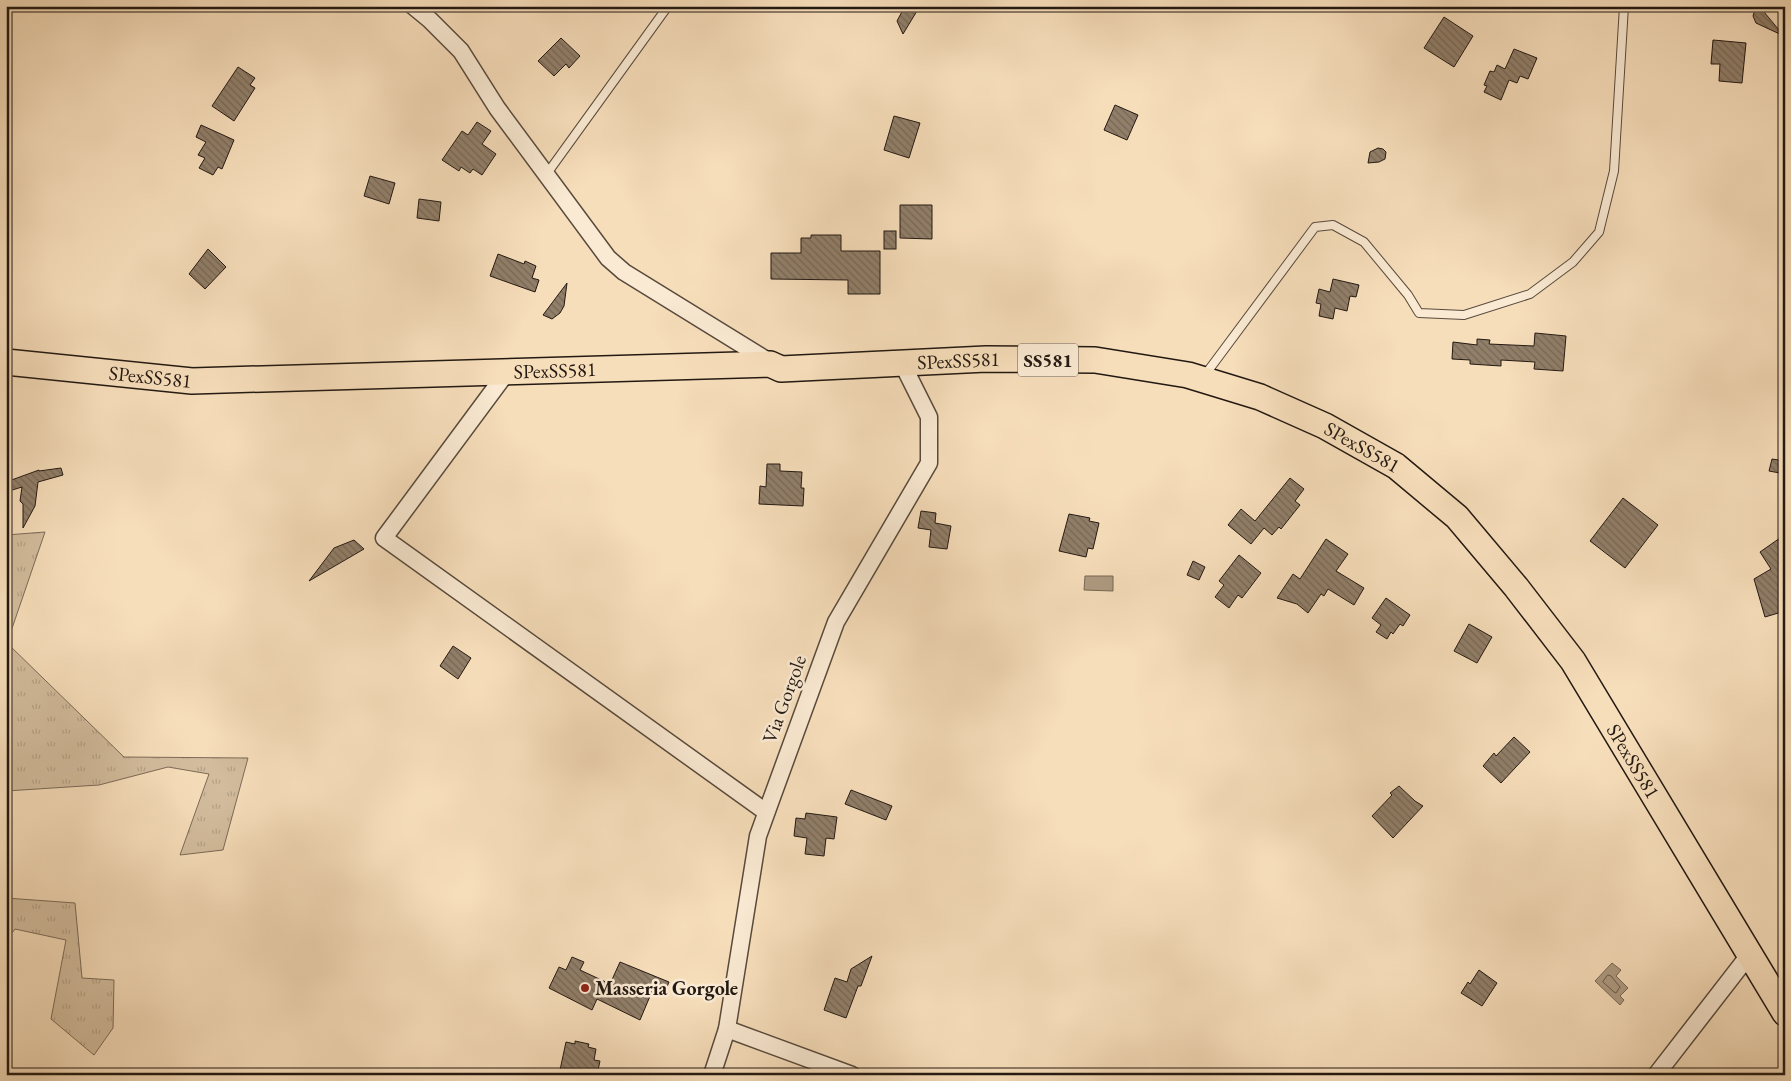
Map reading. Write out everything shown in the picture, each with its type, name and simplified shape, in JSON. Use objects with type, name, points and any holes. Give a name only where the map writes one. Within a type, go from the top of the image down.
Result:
[{"type":"main road","name":"SPexSS581","points":[[6,362],[192,381],[770,364],[781,369],[986,359],[1095,360],[1188,375],[1260,397],[1325,426],[1396,466],[1457,516],[1516,587],[1573,662],[1785,1013]]},
{"type":"street","points":[[413,6],[461,51],[497,108],[608,258],[624,272],[781,369]]},
{"type":"street","name":"Via Gorgole","points":[[712,1075],[727,1029],[758,836],[766,812],[836,622],[929,463],[929,417],[902,363]]},
{"type":"street","points":[[507,372],[384,538],[766,812]]},
{"type":"street","points":[[1656,1075],[1749,954]]},
{"type":"street","points":[[727,1029],[852,1075]]},
{"type":"lane","points":[[546,174],[668,6]]},
{"type":"lane","points":[[1202,379],[1315,227],[1333,225],[1364,242],[1408,295],[1419,313],[1464,315],[1530,294],[1573,262],[1599,232],[1614,171],[1624,6]]},
{"type":"green space","points":[[45,532],[7,643],[124,757],[248,758],[223,850],[180,855],[209,774],[168,767],[99,785],[6,791],[6,535]]},
{"type":"green space","points":[[6,898],[75,903],[82,978],[114,980],[113,1028],[94,1055],[51,1019],[66,940],[15,929],[6,941]]},
{"type":"water","points":[[1085,576],[1113,576],[1113,591],[1084,590]]},
{"type":"water","points":[[1612,963],[1621,970],[1616,976],[1628,988],[1620,996],[1624,1000],[1620,1005],[1595,981]]},
{"type":"building","points":[[905,6],[920,6],[903,34],[897,21]]},
{"type":"building","points":[[1756,6],[1759,6],[1784,36],[1756,23],[1753,16]]},
{"type":"building","points":[[1444,17],[1473,36],[1454,67],[1424,48]]},
{"type":"building","points":[[561,38],[580,56],[569,68],[566,64],[554,76],[538,61]]},
{"type":"building","points":[[1713,40],[1746,43],[1742,83],[1719,81],[1720,64],[1711,64]]},
{"type":"building","points":[[1514,49],[1537,58],[1528,79],[1520,76],[1517,83],[1509,80],[1501,100],[1484,92],[1487,86],[1484,85],[1490,71],[1494,72],[1497,65],[1505,69]]},
{"type":"building","points":[[238,67],[255,78],[250,85],[255,88],[234,121],[212,106]]},
{"type":"building","points":[[1115,105],[1138,115],[1127,140],[1104,130]]},
{"type":"building","points":[[894,116],[920,123],[909,158],[884,150]]},
{"type":"building","points":[[477,122],[491,131],[482,144],[496,154],[482,175],[473,169],[470,173],[461,167],[459,171],[442,160],[462,131],[468,135]]},
{"type":"building","points":[[201,125],[234,140],[222,169],[218,167],[213,175],[199,168],[205,158],[198,155],[206,142],[196,137]]},
{"type":"building","points":[[1378,148],[1386,152],[1385,159],[1379,162],[1368,163],[1370,152]]},
{"type":"building","points":[[370,176],[395,183],[389,204],[364,196]]},
{"type":"building","points":[[419,199],[441,202],[439,221],[417,218]]},
{"type":"building","points":[[900,205],[932,205],[932,239],[900,238]]},
{"type":"building","points":[[884,231],[896,231],[896,249],[884,249]]},
{"type":"building","points":[[811,235],[841,235],[841,251],[880,251],[880,294],[848,294],[848,280],[771,279],[771,253],[801,253],[801,238],[811,238]]},
{"type":"building","points":[[208,249],[226,267],[205,289],[189,274]]},
{"type":"building","points":[[498,254],[524,264],[525,261],[536,266],[532,278],[539,280],[535,292],[490,276]]},
{"type":"building","points":[[1333,279],[1359,285],[1356,297],[1350,296],[1347,311],[1335,308],[1333,319],[1319,316],[1321,304],[1316,303],[1319,289],[1330,292]]},
{"type":"building","points":[[567,283],[564,306],[560,313],[552,319],[543,315]]},
{"type":"building","points":[[1535,333],[1566,336],[1563,371],[1534,369],[1535,362],[1501,360],[1501,366],[1470,364],[1470,360],[1452,359],[1453,342],[1477,345],[1477,339],[1490,340],[1489,344],[1534,346]]},
{"type":"building","points":[[1772,459],[1785,461],[1785,474],[1769,471]]},
{"type":"building","points":[[767,464],[780,464],[780,471],[802,472],[801,488],[804,488],[803,506],[759,504],[760,486],[766,487]]},
{"type":"building","points":[[61,468],[63,475],[38,482],[35,506],[23,528],[23,504],[20,501],[22,487],[9,491],[6,482],[39,470]]},
{"type":"building","points":[[1290,478],[1304,489],[1295,501],[1300,505],[1281,529],[1279,527],[1272,535],[1264,528],[1251,544],[1228,525],[1241,509],[1255,521]]},
{"type":"building","points":[[1623,498],[1658,525],[1625,568],[1590,541]]},
{"type":"building","points":[[921,511],[936,513],[935,523],[951,526],[947,549],[929,547],[931,530],[918,528]]},
{"type":"building","points":[[1069,514],[1090,518],[1089,521],[1099,523],[1093,549],[1088,548],[1086,557],[1059,551]]},
{"type":"building","points":[[1780,538],[1785,545],[1785,576],[1781,579],[1785,592],[1785,611],[1765,617],[1754,579],[1771,569],[1760,552]]},
{"type":"building","points":[[1326,539],[1348,554],[1336,571],[1364,588],[1354,605],[1328,589],[1324,596],[1321,594],[1308,613],[1297,604],[1277,598],[1293,574],[1300,579]]},
{"type":"building","points":[[354,540],[364,549],[309,581],[334,548]]},
{"type":"building","points":[[1239,555],[1261,573],[1242,598],[1238,595],[1229,608],[1215,597],[1224,585],[1219,581]]},
{"type":"building","points":[[1193,561],[1205,567],[1199,580],[1187,575]]},
{"type":"building","points":[[1386,598],[1410,615],[1403,626],[1400,624],[1393,634],[1391,632],[1387,639],[1376,632],[1381,625],[1372,618]]},
{"type":"building","points":[[1469,624],[1492,637],[1477,663],[1454,651]]},
{"type":"building","points":[[453,646],[471,658],[458,679],[440,666]]},
{"type":"building","points":[[1514,737],[1530,752],[1501,783],[1483,766],[1494,753],[1496,756]]},
{"type":"building","points":[[1399,786],[1423,806],[1393,838],[1372,816],[1392,795],[1390,793]]},
{"type":"building","points":[[851,790],[892,806],[886,820],[845,804]]},
{"type":"building","points":[[806,813],[837,817],[834,839],[826,838],[824,856],[805,854],[807,838],[794,836],[796,818],[805,819]]},
{"type":"building","points":[[872,956],[846,1018],[824,1010],[835,978],[847,982],[851,969]]},
{"type":"building","name":"Masseria Gorgole","points":[[572,957],[584,962],[580,970],[610,984],[620,962],[669,982],[664,994],[653,989],[640,1020],[597,999],[592,1010],[549,988],[559,967],[566,970]]},
{"type":"building","points":[[1479,970],[1497,983],[1482,1006],[1461,993],[1468,982],[1470,984]]},
{"type":"building","points":[[575,1041],[589,1044],[588,1047],[596,1049],[594,1060],[600,1061],[597,1075],[560,1070],[566,1042],[575,1044]]},
{"type":"place","name":"Masseria Gorgole","points":[[585,988]]}]
